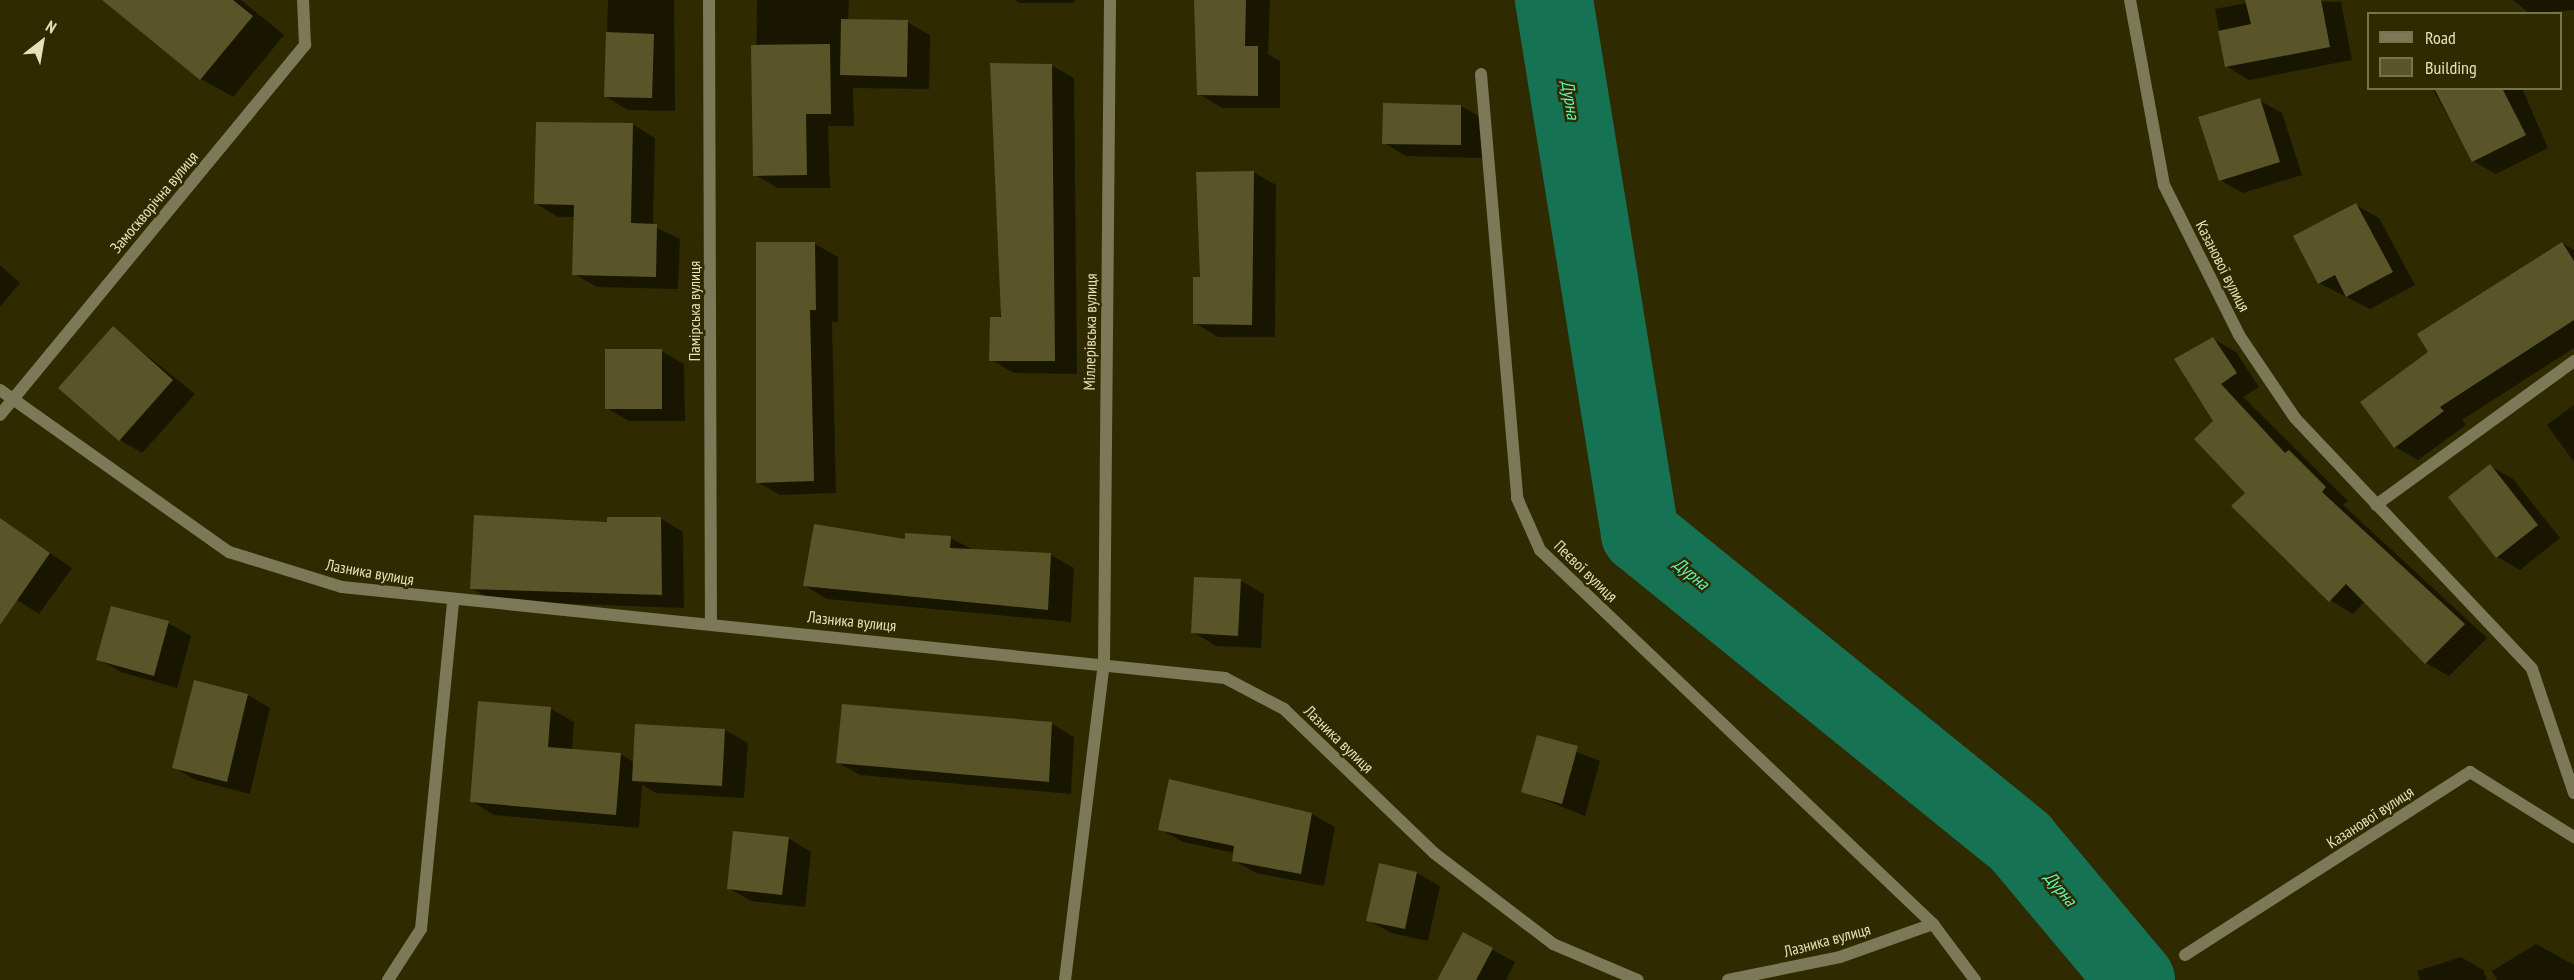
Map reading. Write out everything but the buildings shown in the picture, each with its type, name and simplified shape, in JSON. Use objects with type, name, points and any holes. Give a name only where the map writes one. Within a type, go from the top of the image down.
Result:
[{"type":"street","name":"Замоскворічна вулиця","points":[[0,415],[305,45],[303,0]]},
{"type":"street","name":"Памірська вулиця","points":[[709,0],[711,622]]},
{"type":"street","name":"Міллерівська вулиця","points":[[1065,980],[1104,664],[1110,0]]},
{"type":"street","name":"Казанової вулиця","points":[[2130,0],[2164,185],[2239,335],[2295,418],[2532,669],[2574,793]]},
{"type":"street","name":"Пеєвої вулиця","points":[[1481,74],[1517,498],[1540,549],[1933,924],[1975,980]]},
{"type":"street","points":[[2376,505],[2574,361]]},
{"type":"street","name":"Лазника вулиця","points":[[0,390],[229,552],[342,587],[453,602],[711,622],[1225,678],[1284,709],[1434,853],[1553,944],[1638,980]]},
{"type":"street","points":[[388,980],[421,929],[453,602]]},
{"type":"street","name":"Казанової вулиця","points":[[2185,955],[2470,772],[2574,837]]},
{"type":"street","name":"Лазника вулиця","points":[[1728,980],[1840,957],[1933,924]]},
{"type":"waterway","name":"Дурна","points":[[1554,0],[1640,534],[2021,843],[2136,980]]}]
